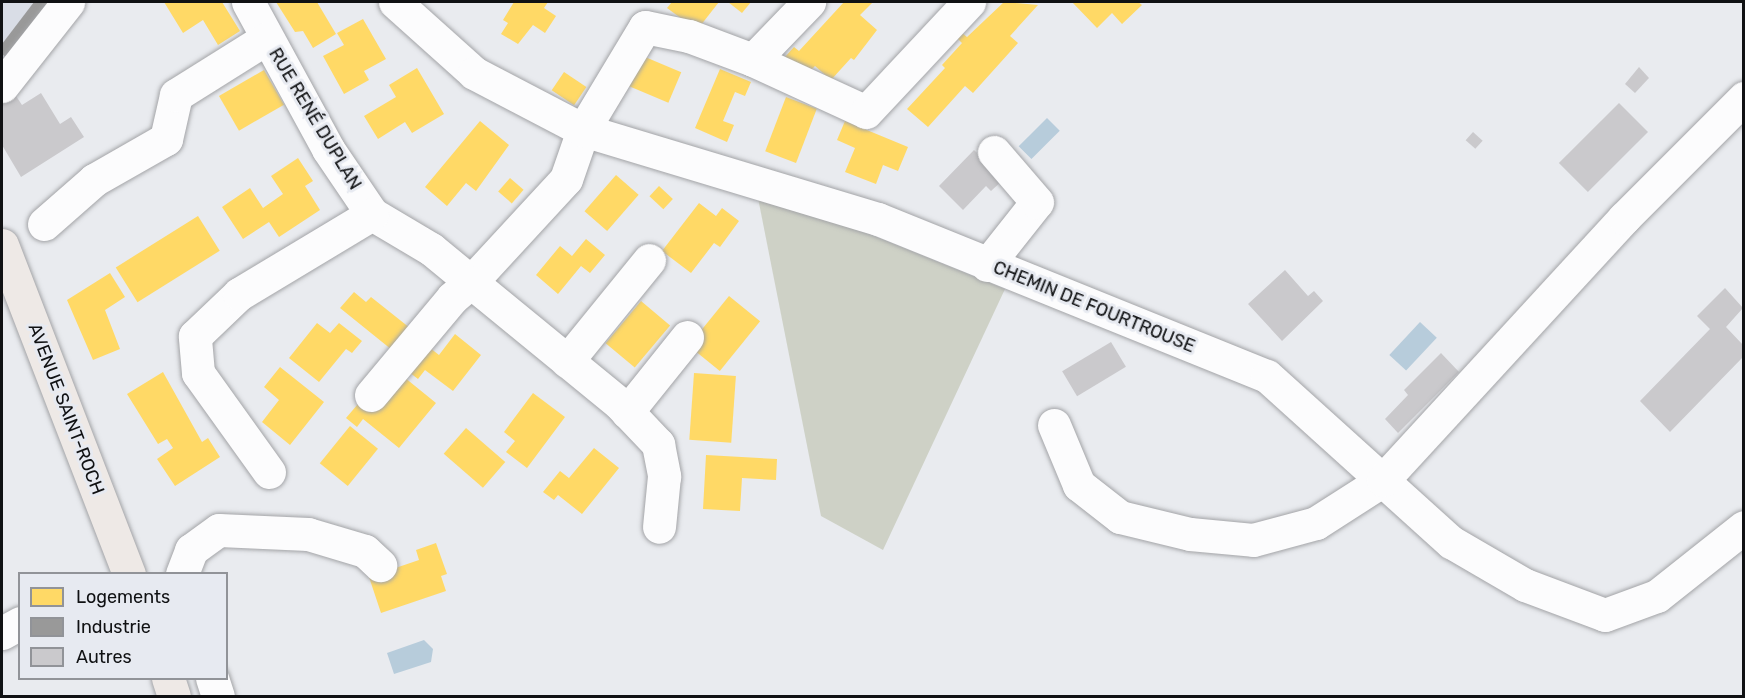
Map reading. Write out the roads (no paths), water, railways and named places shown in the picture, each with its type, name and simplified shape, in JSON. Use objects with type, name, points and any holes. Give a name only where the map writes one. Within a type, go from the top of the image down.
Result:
[{"type":"main road","name":"AVENUE SAINT-ROCH","points":[[2,245],[125,572]]},
{"type":"main road","points":[[169,680],[174,696]]},
{"type":"street","points":[[2,86],[68,2]]},
{"type":"street","name":"RUE RENÉ DUPLAN","points":[[248,2],[328,149],[372,214],[431,249],[627,412],[658,444],[664,476],[659,527]]},
{"type":"street","name":"CHEMIN DE FOURTROUSE","points":[[395,2],[474,73],[583,130],[878,219],[987,265],[1267,376],[1451,542],[1525,585],[1605,615],[1657,596],[1743,527]]},
{"type":"street","points":[[753,60],[809,2]]},
{"type":"street","points":[[371,394],[452,298],[471,282],[566,179],[583,130],[645,27],[689,36],[753,60],[866,112],[969,2]]},
{"type":"street","points":[[44,224],[94,180],[166,139],[176,94],[267,39]]},
{"type":"street","points":[[1054,426],[1079,484],[1120,517],[1190,534],[1253,540],[1316,523],[1383,480],[1624,218],[1743,98]]},
{"type":"street","points":[[987,265],[1037,202],[994,152]]},
{"type":"street","points":[[269,472],[198,373],[195,336],[239,294],[372,214]]},
{"type":"street","points":[[567,361],[649,260]]},
{"type":"street","points":[[627,412],[687,337]]},
{"type":"street","points":[[182,572],[191,550],[219,530],[308,534],[365,551],[380,565]]},
{"type":"street","points":[[2,633],[18,625]]},
{"type":"street","points":[[213,680],[218,696]]},
{"type":"water","points":[[1047,118],[1060,131],[1031,159],[1019,146]]},
{"type":"water","points":[[1420,322],[1437,338],[1406,371],[1389,355]]},
{"type":"water","points":[[424,640],[433,649],[431,662],[394,674],[387,653]]}]
